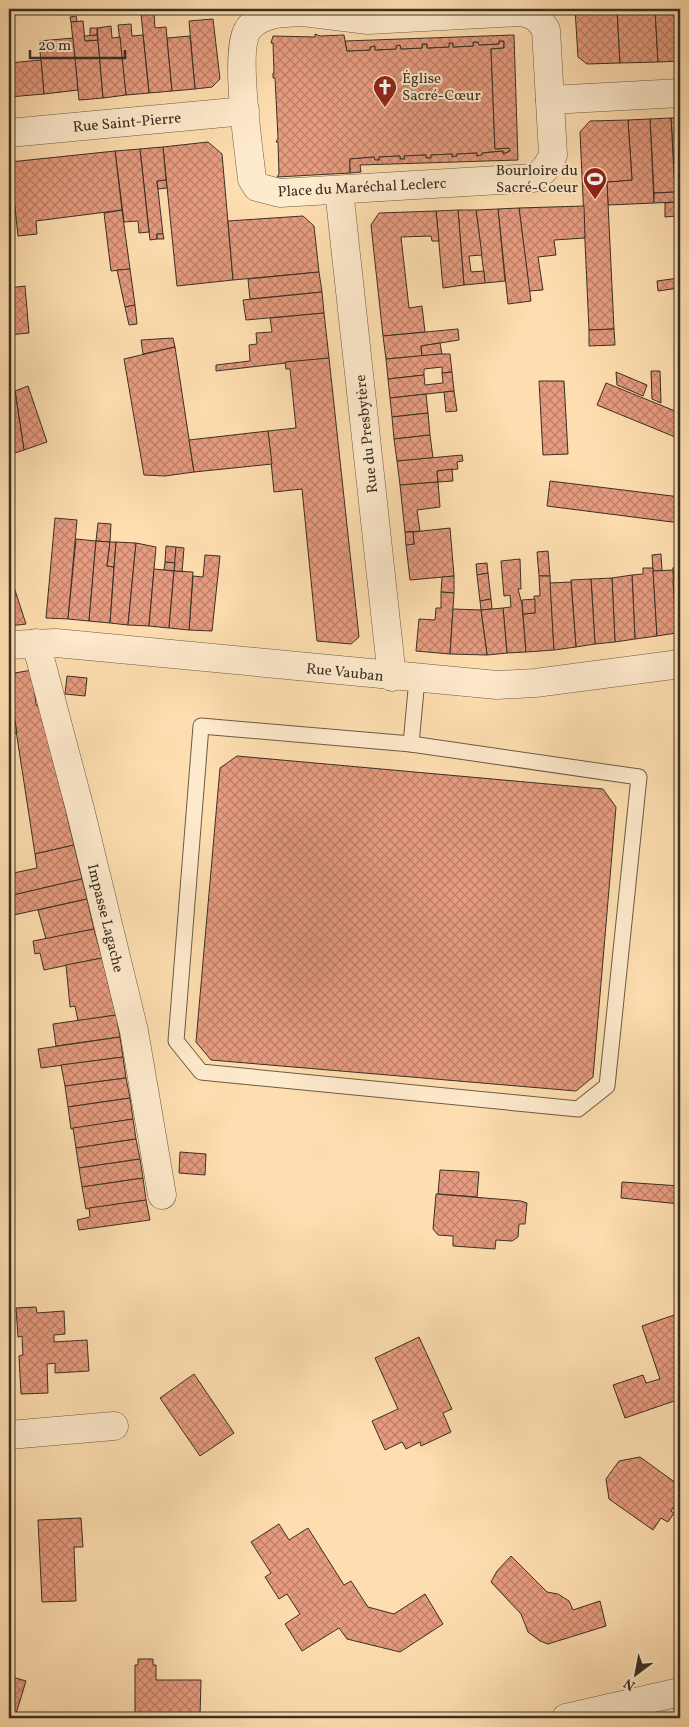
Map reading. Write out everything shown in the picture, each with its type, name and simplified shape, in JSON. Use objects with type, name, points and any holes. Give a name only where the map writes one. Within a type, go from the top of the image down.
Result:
[{"type":"street","name":"Place du Maréchal Leclerc","points":[[303,12],[368,20],[444,12],[520,12],[532,14],[541,20],[546,30],[550,100],[553,155],[542,173],[533,178],[280,193],[257,187],[252,180],[245,111],[242,44],[249,28],[260,20],[275,14],[303,12]]},
{"type":"street","points":[[550,100],[680,92]]},
{"type":"street","name":"Rue Saint-Pierre","points":[[9,132],[245,111]]},
{"type":"street","name":"Rue du Presbytère","points":[[339,190],[404,678]]},
{"type":"street","name":"Rue Vauban","points":[[9,645],[36,643],[463,684],[516,684],[680,664]]},
{"type":"street","name":"Impasse Lagache","points":[[36,643],[80,809],[134,1031],[162,1195]]},
{"type":"street","points":[[9,1434],[114,1426]]},
{"type":"street","points":[[566,1718],[680,1692]]},
{"type":"lane","points":[[404,678],[411,744]]},
{"type":"lane","points":[[201,726],[411,744],[639,777],[607,1086],[578,1108],[201,1072],[176,1041],[201,726]]},
{"type":"building","points":[[575,9],[617,9],[620,63],[587,64],[578,57]]},
{"type":"building","points":[[617,9],[655,9],[658,62],[620,63]]},
{"type":"building","points":[[655,9],[679,9],[680,61],[658,62]]},
{"type":"building","points":[[154,13],[155,28],[166,27],[172,91],[149,93],[141,14]]},
{"type":"building","points":[[76,16],[77,21],[71,22],[70,17]]},
{"type":"building","points":[[213,19],[220,79],[212,87],[195,89],[189,21]]},
{"type":"building","points":[[83,21],[85,41],[98,40],[103,98],[79,100],[71,22]]},
{"type":"building","points":[[131,24],[132,36],[143,35],[149,93],[126,95],[118,25]]},
{"type":"building","points":[[111,26],[112,38],[120,37],[126,95],[103,98],[97,28]]},
{"type":"building","points":[[90,28],[97,28],[97,35],[90,36]]},
{"type":"building","name":"Église Sacré-Cœur","points":[[315,34],[320,36],[344,35],[347,51],[370,50],[370,47],[375,46],[375,50],[396,49],[396,46],[400,45],[401,49],[422,48],[422,44],[427,44],[427,48],[449,47],[449,43],[453,43],[453,47],[473,46],[473,42],[478,42],[479,45],[499,44],[499,41],[504,41],[504,48],[491,49],[495,149],[509,148],[510,151],[503,154],[503,151],[482,153],[482,155],[477,156],[477,153],[457,154],[457,156],[452,157],[452,154],[431,155],[431,158],[426,158],[426,155],[404,156],[405,159],[400,159],[400,156],[379,157],[379,160],[375,160],[374,157],[350,159],[350,173],[277,177],[279,174],[278,142],[276,142],[278,138],[275,78],[273,78],[273,43],[271,43],[273,36],[315,37]]},
{"type":"building","points":[[97,35],[98,40],[85,41],[84,36]]},
{"type":"building","points":[[514,35],[518,160],[360,165],[361,172],[350,173],[350,159],[374,157],[375,160],[379,160],[379,157],[400,156],[400,159],[405,159],[404,156],[426,155],[426,158],[431,158],[431,155],[452,154],[452,157],[457,156],[457,154],[477,153],[477,156],[482,155],[482,153],[503,151],[503,154],[510,151],[509,148],[495,149],[491,49],[504,48],[504,41],[499,41],[499,44],[479,45],[478,42],[473,42],[473,46],[453,47],[453,43],[449,43],[449,47],[427,48],[427,44],[422,44],[422,48],[401,49],[400,45],[396,46],[396,49],[375,50],[375,46],[370,47],[370,50],[347,51],[345,41]]},
{"type":"building","points":[[190,36],[195,89],[172,91],[167,38]]},
{"type":"building","points":[[73,38],[78,90],[44,94],[39,41]]},
{"type":"building","points":[[41,60],[44,94],[9,97],[9,63]]},
{"type":"building","points":[[671,118],[680,118],[680,186],[675,186]]},
{"type":"building","points":[[671,118],[675,192],[654,193],[650,119]]},
{"type":"building","points":[[650,119],[654,203],[608,205],[607,182],[632,180],[628,120]]},
{"type":"building","points":[[628,120],[632,180],[607,182],[614,329],[589,330],[580,132],[590,121]]},
{"type":"building","points":[[208,142],[222,154],[233,280],[177,286],[163,147]]},
{"type":"building","points":[[163,147],[166,180],[157,181],[163,234],[157,234],[157,239],[150,240],[140,149]]},
{"type":"building","points":[[140,149],[149,232],[139,233],[138,221],[124,222],[115,151]]},
{"type":"building","points":[[115,151],[122,210],[36,221],[37,234],[18,236],[10,162]]},
{"type":"building","points":[[166,180],[167,188],[158,189],[157,181]]},
{"type":"building","points":[[675,192],[675,202],[654,203],[654,193]]},
{"type":"building","points":[[675,202],[676,216],[665,217],[665,203]]},
{"type":"building","points":[[584,206],[585,238],[554,240],[556,255],[538,257],[543,290],[529,291],[519,208]]},
{"type":"building","points":[[519,208],[531,301],[508,304],[498,209]]},
{"type":"building","points":[[498,209],[505,281],[485,283],[476,210]]},
{"type":"building","points":[[122,210],[130,269],[111,271],[104,213]]},
{"type":"building","points":[[458,210],[476,210],[482,255],[469,256],[471,272],[484,271],[485,283],[464,285]]},
{"type":"building","points":[[458,210],[464,285],[443,288],[436,211]]},
{"type":"building","points":[[436,211],[439,241],[432,241],[431,236],[401,237],[409,308],[422,306],[425,332],[383,336],[371,225],[379,213]]},
{"type":"building","points":[[303,216],[314,226],[319,272],[233,280],[228,221]]},
{"type":"building","points":[[157,234],[163,234],[164,239],[157,239]]},
{"type":"building","points":[[130,269],[135,305],[125,307],[117,270]]},
{"type":"building","points":[[319,272],[322,292],[250,299],[248,279]]},
{"type":"building","points":[[679,278],[679,288],[658,291],[657,281]]},
{"type":"building","points":[[25,286],[29,333],[9,335],[9,288]]},
{"type":"building","points":[[322,292],[324,313],[246,320],[243,300]]},
{"type":"building","points":[[135,305],[137,324],[129,325],[125,307]]},
{"type":"building","points":[[324,313],[329,358],[216,371],[216,365],[250,361],[249,345],[257,344],[256,333],[272,332],[270,318]]},
{"type":"building","points":[[458,329],[459,340],[421,346],[422,356],[386,359],[383,336]]},
{"type":"building","points":[[614,329],[615,345],[589,346],[589,330]]},
{"type":"building","points":[[173,338],[175,347],[143,354],[141,340]]},
{"type":"building","points":[[440,343],[442,354],[422,356],[421,346]]},
{"type":"building","points":[[175,347],[194,472],[165,476],[144,475],[124,359]]},
{"type":"building","points":[[450,354],[452,372],[442,373],[442,367],[424,369],[424,375],[388,379],[386,359]]},
{"type":"building","points":[[329,358],[359,637],[351,644],[317,641],[302,489],[274,492],[268,431],[296,428],[290,369],[286,369],[285,362]]},
{"type":"building","points":[[651,371],[660,371],[661,403],[652,399]]},
{"type":"building","points":[[452,372],[454,391],[390,398],[388,379],[424,375],[425,385],[443,383],[442,373]]},
{"type":"building","points":[[616,372],[647,385],[643,396],[617,385]]},
{"type":"building","points":[[539,381],[564,381],[568,454],[543,455]]},
{"type":"building","points":[[606,383],[680,413],[680,439],[597,405]]},
{"type":"building","points":[[28,386],[47,442],[24,450],[15,391]]},
{"type":"building","points":[[15,391],[24,450],[9,455],[9,393]]},
{"type":"building","points":[[454,391],[457,411],[446,412],[444,392]]},
{"type":"building","points":[[426,394],[428,413],[392,417],[390,398]]},
{"type":"building","points":[[428,413],[430,435],[394,439],[392,417]]},
{"type":"building","points":[[268,431],[272,464],[194,472],[189,440]]},
{"type":"building","points":[[430,435],[433,458],[397,461],[394,439]]},
{"type":"building","points":[[462,455],[463,461],[457,462],[458,469],[437,471],[438,482],[400,485],[397,461]]},
{"type":"building","points":[[452,469],[453,481],[438,482],[437,471]]},
{"type":"building","points":[[550,481],[680,497],[680,523],[547,506]]},
{"type":"building","points":[[438,482],[440,507],[417,510],[420,531],[405,532],[400,485]]},
{"type":"building","points":[[55,518],[77,520],[68,619],[46,618]]},
{"type":"building","points":[[98,523],[111,524],[110,542],[96,541]]},
{"type":"building","points":[[450,528],[454,576],[410,580],[406,545],[414,544],[413,532]]},
{"type":"building","points":[[405,532],[413,532],[414,544],[406,545]]},
{"type":"building","points":[[76,539],[96,541],[89,621],[68,619]]},
{"type":"building","points":[[96,541],[110,542],[107,566],[114,567],[110,623],[89,621]]},
{"type":"building","points":[[110,542],[116,542],[114,567],[107,566]]},
{"type":"building","points":[[116,542],[136,543],[128,625],[110,623]]},
{"type":"building","points":[[136,543],[156,547],[149,626],[128,625]]},
{"type":"building","points":[[166,546],[176,547],[175,563],[165,562]]},
{"type":"building","points":[[176,547],[184,548],[182,572],[174,571]]},
{"type":"building","points":[[548,551],[550,576],[539,576],[537,552]]},
{"type":"building","points":[[661,554],[662,571],[653,571],[652,555]]},
{"type":"building","points":[[205,555],[220,556],[212,631],[189,630],[193,576],[203,577]]},
{"type":"building","points":[[520,559],[521,589],[518,589],[522,604],[526,652],[507,653],[503,608],[511,607],[510,595],[504,596],[501,561]]},
{"type":"building","points":[[165,562],[175,563],[174,571],[164,570]]},
{"type":"building","points":[[487,563],[488,573],[477,575],[476,564]]},
{"type":"building","points":[[643,568],[653,568],[657,636],[635,639],[632,575],[643,574]]},
{"type":"building","points":[[673,568],[680,568],[680,580],[673,580]]},
{"type":"building","points":[[154,569],[174,571],[169,628],[149,626]]},
{"type":"building","points":[[673,570],[676,633],[657,636],[653,571]]},
{"type":"building","points":[[174,571],[193,572],[189,630],[169,628]]},
{"type":"building","points":[[9,572],[26,624],[9,626]]},
{"type":"building","points":[[488,573],[491,599],[480,601],[477,575]]},
{"type":"building","points":[[632,575],[635,639],[615,642],[612,578]]},
{"type":"building","points":[[454,576],[454,593],[441,592],[442,577]]},
{"type":"building","points":[[539,576],[550,576],[554,650],[526,652],[523,614],[535,613],[534,596],[540,596]]},
{"type":"building","points":[[612,578],[615,642],[595,644],[591,579]]},
{"type":"building","points":[[591,579],[595,644],[576,647],[571,580]]},
{"type":"building","points":[[673,580],[680,580],[680,633],[676,633]]},
{"type":"building","points":[[571,582],[576,647],[554,650],[550,583]]},
{"type":"building","points":[[441,592],[454,593],[450,654],[416,651],[419,619],[435,620],[436,608],[441,608]]},
{"type":"building","points":[[491,599],[492,609],[481,610],[480,601]]},
{"type":"building","points":[[535,599],[535,613],[523,614],[522,600]]},
{"type":"building","points":[[503,608],[507,653],[487,655],[481,610]]},
{"type":"building","points":[[453,609],[481,610],[487,655],[450,654]]},
{"type":"building","points":[[32,670],[36,705],[41,707],[74,845],[35,854],[9,685],[9,674]]},
{"type":"building","points":[[67,676],[87,678],[85,696],[65,694]]},
{"type":"building","points":[[9,685],[17,733],[9,734]]},
{"type":"building","points":[[237,756],[603,789],[616,807],[593,1077],[576,1091],[211,1060],[196,1042],[220,768]]},
{"type":"building","points":[[74,845],[82,879],[9,896],[9,874],[37,868],[35,854]]},
{"type":"building","points":[[82,879],[87,899],[9,916],[9,896]]},
{"type":"building","points":[[87,899],[94,929],[46,939],[38,910]]},
{"type":"building","points":[[94,929],[102,958],[44,970],[40,953],[35,954],[33,941]]},
{"type":"building","points":[[102,958],[116,1015],[78,1021],[75,1006],[70,1007],[66,965]]},
{"type":"building","points":[[116,1015],[120,1037],[56,1046],[53,1024]]},
{"type":"building","points":[[120,1037],[123,1057],[41,1068],[38,1049]]},
{"type":"building","points":[[123,1057],[126,1078],[65,1086],[61,1065]]},
{"type":"building","points":[[126,1078],[130,1098],[68,1107],[65,1086]]},
{"type":"building","points":[[130,1098],[133,1119],[71,1129],[68,1107]]},
{"type":"building","points":[[133,1119],[136,1139],[76,1148],[73,1128]]},
{"type":"building","points":[[136,1139],[140,1159],[79,1168],[76,1148]]},
{"type":"building","points":[[180,1152],[206,1154],[205,1175],[179,1173]]},
{"type":"building","points":[[140,1159],[143,1178],[82,1187],[79,1168]]},
{"type":"building","points":[[440,1170],[479,1172],[477,1197],[438,1194]]},
{"type":"building","points":[[143,1178],[146,1200],[86,1209],[82,1187]]},
{"type":"building","points":[[622,1182],[680,1186],[680,1204],[621,1198]]},
{"type":"building","points":[[436,1194],[527,1203],[525,1224],[519,1224],[518,1237],[512,1241],[496,1240],[495,1249],[453,1246],[453,1236],[438,1235],[433,1229]]},
{"type":"building","points":[[146,1200],[150,1220],[79,1230],[77,1220],[90,1217],[89,1208]]},
{"type":"building","points":[[36,1307],[37,1313],[64,1311],[65,1334],[54,1335],[54,1342],[87,1340],[89,1371],[55,1373],[55,1363],[47,1364],[48,1393],[21,1394],[19,1356],[23,1355],[22,1336],[18,1337],[16,1308]]},
{"type":"building","points":[[680,1313],[680,1399],[625,1418],[613,1385],[643,1375],[646,1383],[660,1379],[642,1326]]},
{"type":"building","points":[[419,1337],[452,1409],[443,1413],[451,1432],[421,1446],[420,1442],[406,1449],[402,1442],[385,1450],[372,1421],[398,1409],[375,1358]]},
{"type":"building","points":[[194,1374],[234,1433],[200,1456],[160,1398]]},
{"type":"building","points":[[640,1457],[680,1486],[680,1492],[674,1501],[677,1503],[671,1511],[674,1513],[668,1522],[661,1518],[653,1530],[609,1499],[606,1479],[619,1461]]},
{"type":"building","points":[[81,1518],[83,1547],[74,1547],[76,1601],[42,1602],[38,1520]]},
{"type":"building","points":[[279,1524],[289,1540],[308,1528],[344,1585],[351,1581],[368,1607],[394,1614],[425,1594],[443,1624],[400,1652],[347,1639],[339,1628],[302,1651],[285,1624],[300,1614],[287,1594],[279,1599],[265,1577],[271,1573],[251,1542]]},
{"type":"building","points":[[511,1556],[547,1592],[558,1594],[569,1601],[573,1610],[600,1601],[606,1626],[548,1644],[540,1641],[528,1632],[521,1614],[491,1582],[497,1571]]},
{"type":"building","points":[[138,1659],[153,1659],[153,1665],[156,1665],[156,1680],[201,1680],[200,1717],[135,1718],[135,1665],[138,1665]]},
{"type":"building","points":[[9,1676],[26,1681],[15,1717],[20,1718],[9,1718]]},
{"type":"place","name":"Église Sacré-Cœur","points":[[385,108]]},
{"type":"place","name":"Bourloire du Sacré-Coeur","points":[[595,200]]}]
